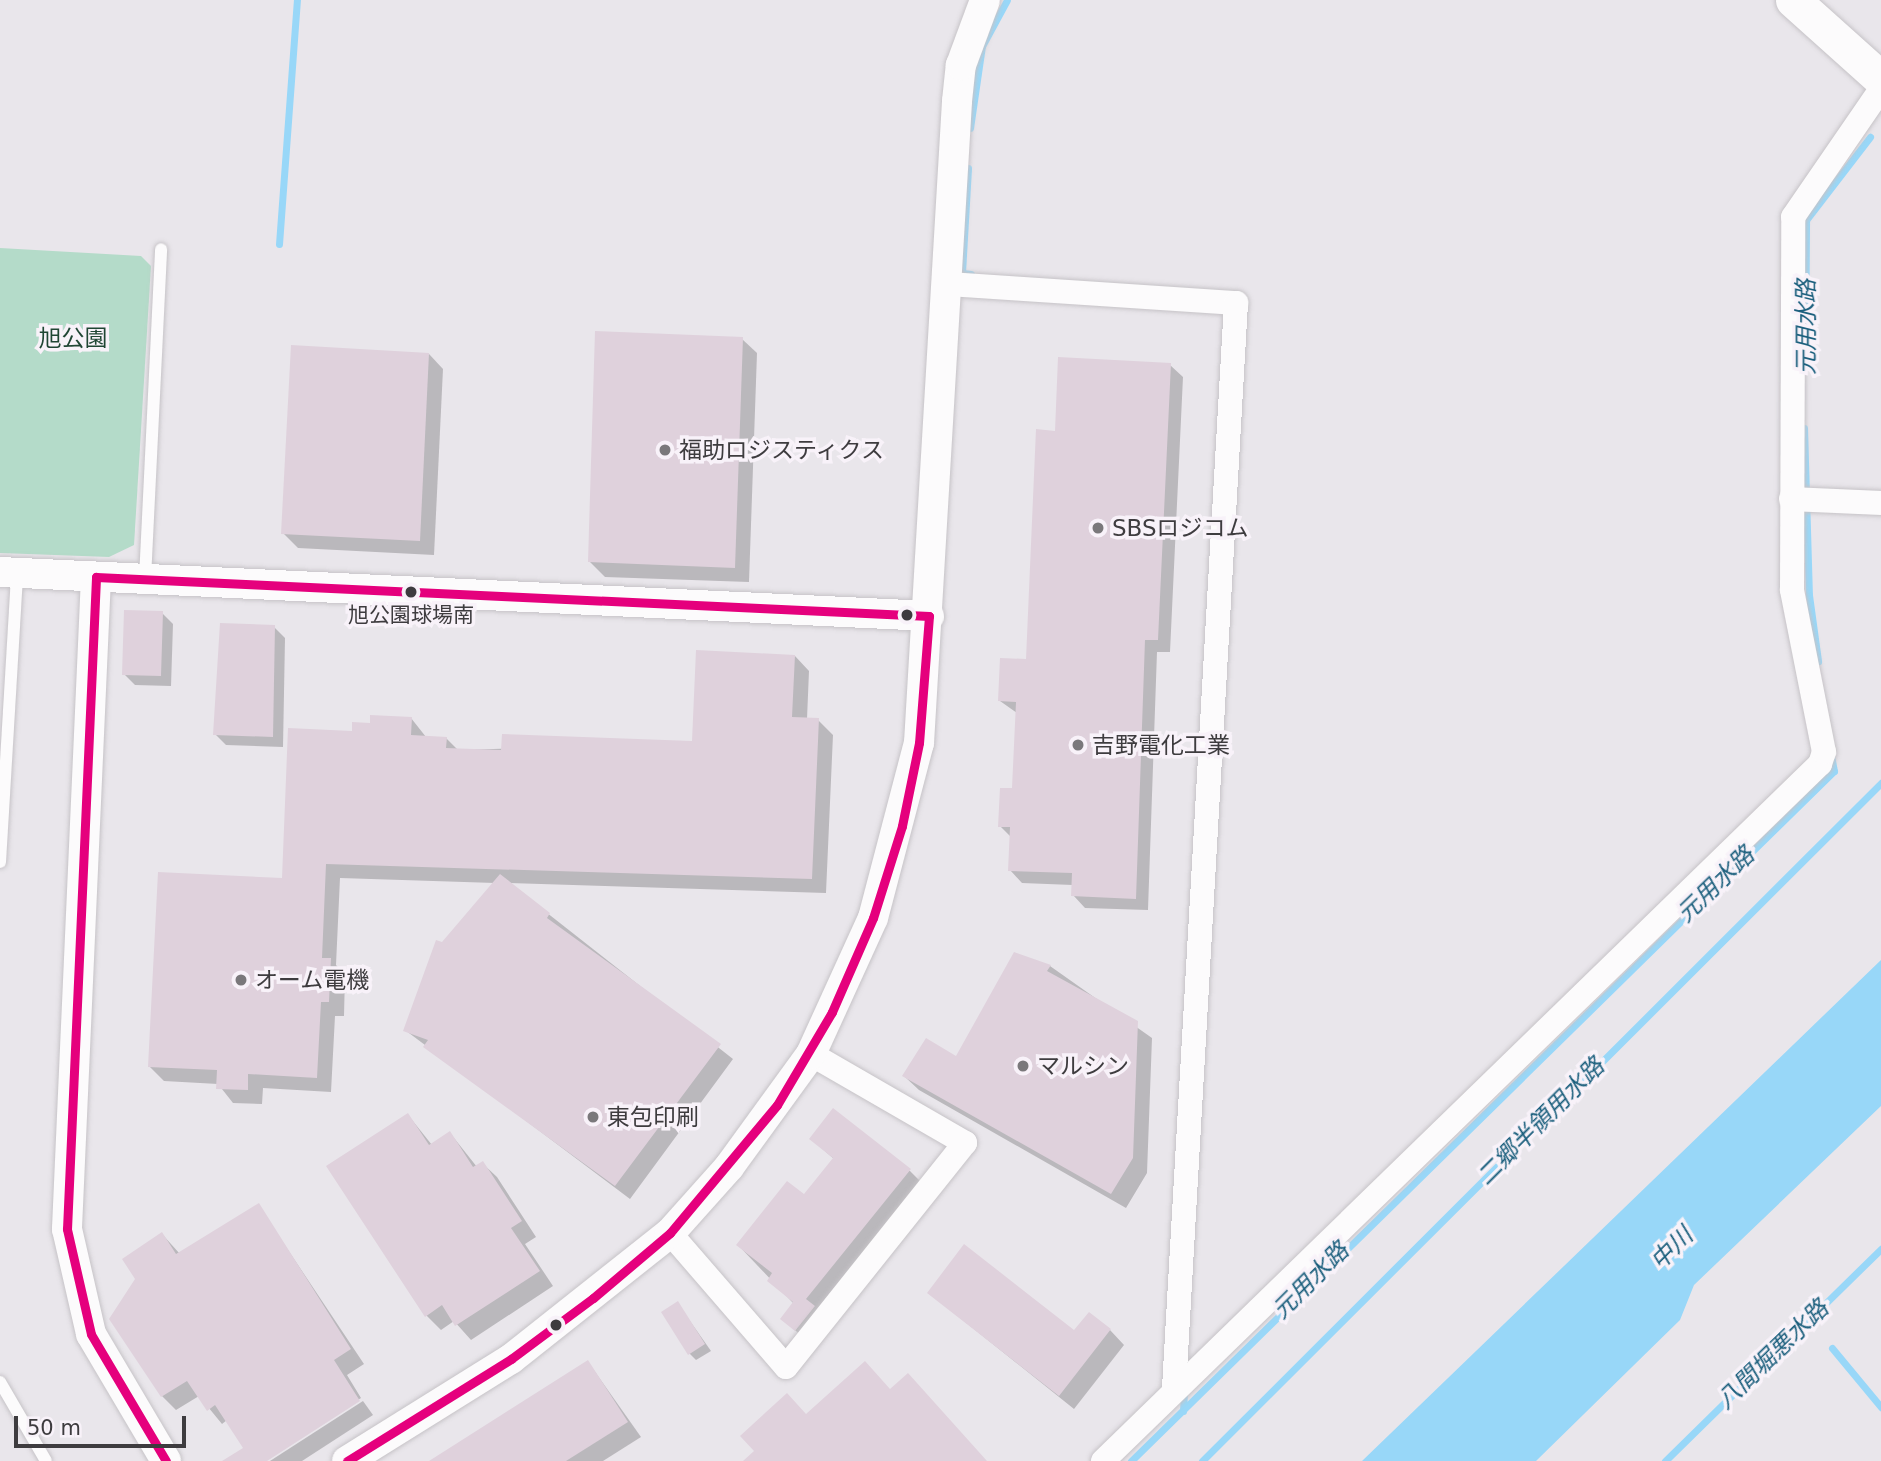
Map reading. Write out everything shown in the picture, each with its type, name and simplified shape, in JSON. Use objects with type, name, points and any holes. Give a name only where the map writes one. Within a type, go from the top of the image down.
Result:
[{"type":"main road","points":[[1793,0],[1881,79]]},
{"type":"street","points":[[347,1461],[511,1359],[670,1233],[729,1167],[811,1054],[873,918],[902,827],[919,743],[929,616],[961,65],[985,0]]},
{"type":"street","points":[[1103,1461],[1174,1389],[1820,764],[1824,752],[1792,590],[1793,217],[1881,89]]},
{"type":"street","points":[[949,284],[1236,303],[1174,1389]]},
{"type":"street","points":[[1791,499],[1881,503]]},
{"type":"street","points":[[8,573],[929,616]]},
{"type":"street","points":[[96,577],[67,1229],[91,1334],[166,1461]]},
{"type":"street","points":[[670,1233],[786,1367],[965,1143],[811,1054]]},
{"type":"lane","points":[[145,579],[161,249]]},
{"type":"lane","points":[[0,862],[8,573]]},
{"type":"lane","points":[[0,1382],[46,1461]]},
{"type":"green space","name":"旭公園","points":[[0,248],[141,256],[151,266],[134,545],[109,557],[0,553]]},
{"type":"water","name":"中川","points":[[1881,960],[1881,1106],[1694,1285],[1680,1320],[1536,1461],[1362,1461]]},
{"type":"building","name":"福助ロジスティクス","points":[[595,331],[743,337],[735,568],[588,562]]},
{"type":"building","points":[[291,345],[429,353],[420,541],[281,534]]},
{"type":"building","points":[[1058,357],[1171,363],[1158,640],[1145,640],[1136,899],[1071,896],[1072,873],[1008,871],[1010,827],[998,827],[1000,788],[1012,788],[1016,702],[998,701],[1000,658],[1026,659],[1036,429],[1055,431]]},
{"type":"building","points":[[124,610],[163,611],[161,676],[122,675]]},
{"type":"building","points":[[220,623],[275,625],[273,737],[213,735]]},
{"type":"building","points":[[696,650],[795,655],[792,717],[819,718],[812,879],[326,864],[322,958],[331,958],[329,1002],[321,1002],[317,1078],[248,1074],[248,1090],[216,1089],[217,1070],[148,1067],[158,872],[282,878],[288,728],[352,731],[352,722],[370,723],[370,715],[412,717],[411,735],[447,737],[446,748],[501,750],[502,734],[692,741]]},
{"type":"building","name":"東包印刷","points":[[500,874],[550,913],[547,918],[721,1044],[615,1186],[423,1047],[428,1040],[403,1031],[436,940],[442,942]]},
{"type":"building","name":"マルシン","points":[[1014,952],[1051,965],[1047,971],[1138,1021],[1133,1158],[1111,1194],[902,1076],[926,1038],[956,1056]]},
{"type":"building","points":[[833,1108],[911,1169],[806,1299],[815,1306],[795,1331],[780,1319],[793,1302],[767,1281],[772,1273],[736,1245],[787,1181],[804,1194],[833,1158],[809,1139]]},
{"type":"building","points":[[408,1113],[429,1145],[450,1131],[473,1167],[483,1161],[522,1221],[511,1228],[540,1271],[455,1326],[442,1305],[425,1317],[326,1166]]},
{"type":"building","points":[[259,1203],[351,1349],[334,1360],[360,1401],[267,1461],[222,1461],[243,1448],[215,1405],[207,1411],[187,1381],[161,1397],[109,1319],[135,1279],[122,1259],[162,1232],[176,1254]]},
{"type":"building","points":[[964,1244],[1074,1330],[1089,1312],[1111,1329],[1059,1396],[927,1293]]},
{"type":"building","points":[[678,1301],[705,1344],[688,1355],[661,1312]]},
{"type":"building","points":[[588,1360],[628,1422],[566,1461],[429,1461]]},
{"type":"building","points":[[865,1361],[890,1389],[908,1373],[987,1461],[743,1461],[754,1451],[740,1436],[787,1393],[806,1414]]},
{"type":"waterway","points":[[279,244],[297,0]]},
{"type":"waterway","points":[[970,128],[982,46],[1007,0]]},
{"type":"waterway","name":"元用水路","points":[[1805,343],[1806,220],[1870,137]]},
{"type":"waterway","points":[[968,168],[962,273],[971,274]]},
{"type":"waterway","name":"元用水路","points":[[1804,428],[1809,595],[1818,661]]},
{"type":"waterway","name":"元用水路","points":[[1131,1461],[1834,771],[1831,756]]},
{"type":"waterway","name":"二郷半領用水路","points":[[1202,1461],[1881,783]]},
{"type":"waterway","name":"八間堀悪水路","points":[[1665,1461],[1881,1249]]},
{"type":"waterway","points":[[1832,1348],[1881,1407]]},
{"type":"waterway","points":[[1183,1411],[1184,1391]]},
{"type":"transit line","points":[[166,1461],[91,1334],[67,1229],[96,577],[929,616],[919,743],[902,826],[873,918],[832,1012],[777,1105],[670,1233],[593,1298],[511,1359],[347,1461]]},
{"type":"place","name":"福助ロジスティクス","points":[[665,450]]},
{"type":"place","name":"SBSロジコム","points":[[1098,528]]},
{"type":"place","name":"旭公園球場南","points":[[411,592]]},
{"type":"place","name":"吉野電化工業","points":[[1078,745]]},
{"type":"place","name":"オーム電機","points":[[241,980]]},
{"type":"place","name":"マルシン","points":[[1023,1066]]},
{"type":"place","name":"東包印刷","points":[[593,1117]]}]
